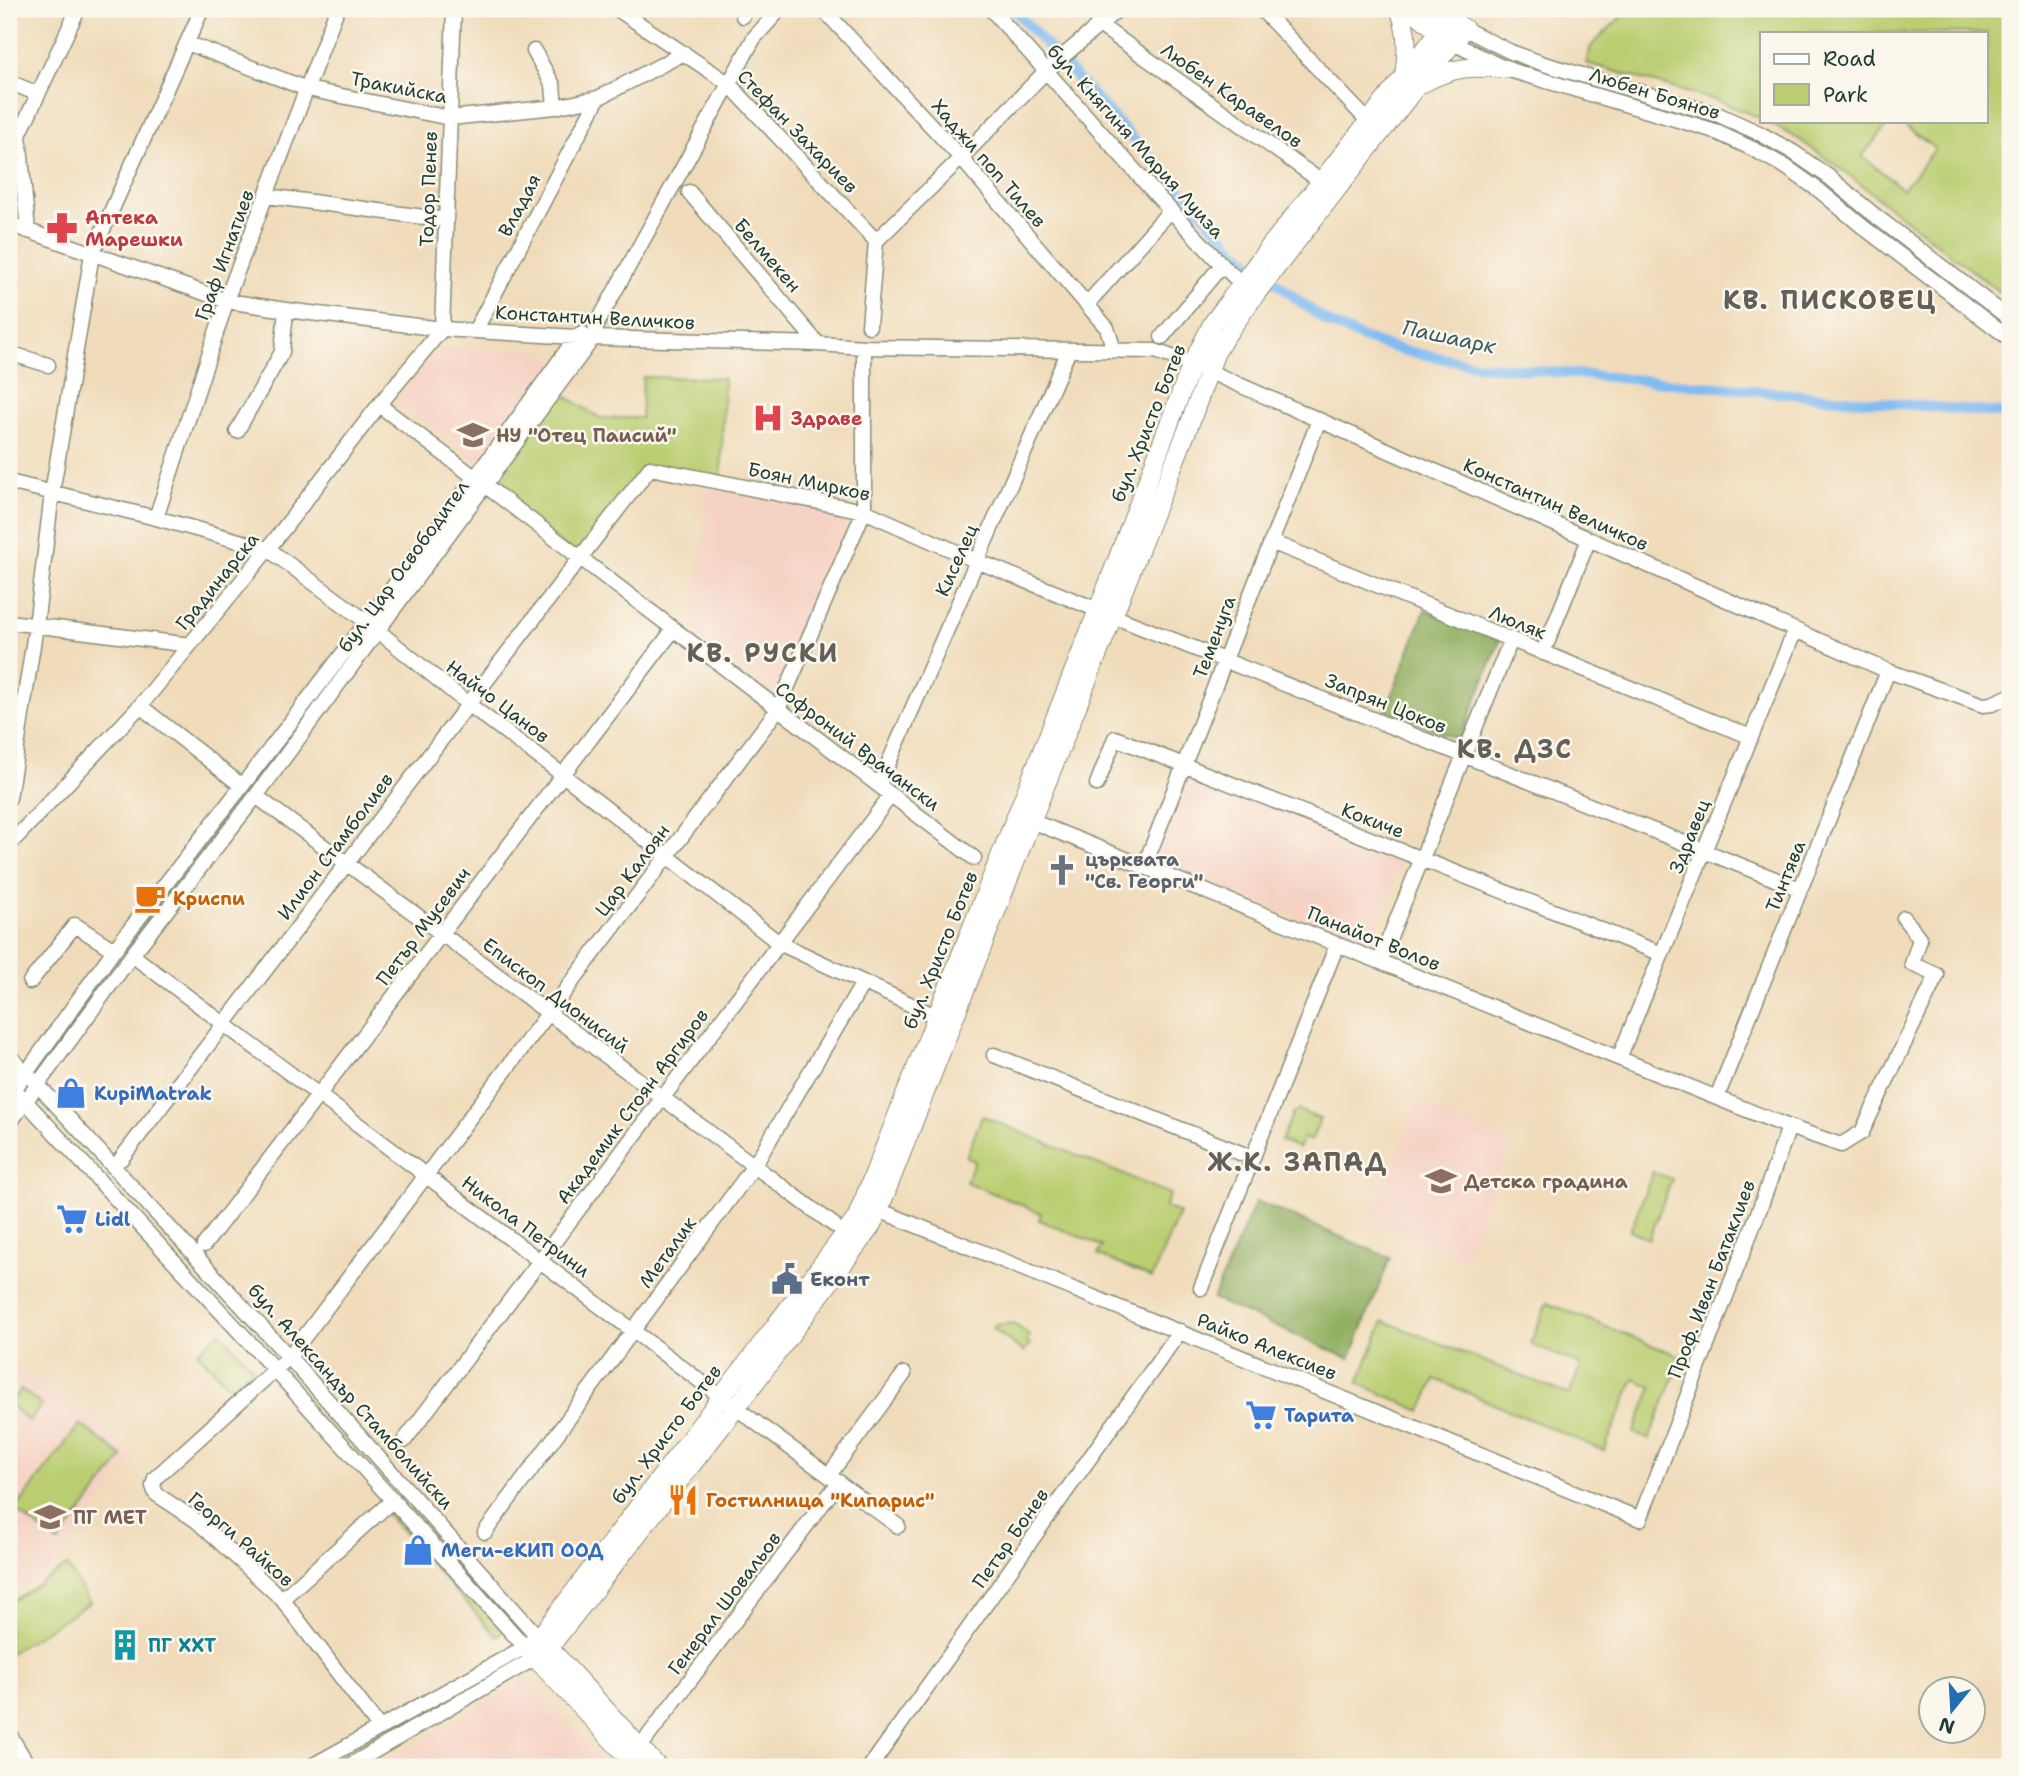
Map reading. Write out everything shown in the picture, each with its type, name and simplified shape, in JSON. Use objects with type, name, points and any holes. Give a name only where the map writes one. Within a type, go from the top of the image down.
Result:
[{"type":"main road","points":[[1399,9],[1407,31],[1410,82],[1457,69],[1506,69]]},
{"type":"main road","name":"Любен Боянов","points":[[1411,9],[1448,27]]},
{"type":"main road","name":"бул. Христо Ботев","points":[[537,1648],[736,1408],[859,1244],[871,1207],[1200,368],[1212,324],[1249,288],[1410,82],[1448,27]]},
{"type":"main road","name":"бул. Христо Ботев","points":[[1267,265],[1322,182],[1369,122],[1410,82]]},
{"type":"main road","name":"бул. Христо Ботев","points":[[537,1648],[720,1397],[845,1234],[871,1207]]},
{"type":"main road","name":"бул. Александър Стамболийски","points":[[537,1648],[658,1767]]},
{"type":"main road","name":"бул. Александър Стамболийски","points":[[537,1648],[637,1767]]},
{"type":"street","points":[[28,231],[19,135],[78,9]]},
{"type":"street","points":[[9,798],[13,744],[36,626],[52,493],[92,254],[202,9]]},
{"type":"street","name":"Граф Игнатиев","points":[[156,518],[227,301],[337,9]]},
{"type":"street","name":"Тодор Пенев","points":[[442,329],[454,9]]},
{"type":"street","name":"Стефан Захариев","points":[[617,9],[728,83],[876,241]]},
{"type":"street","name":"бул. Цар Освободител","points":[[10,1089],[26,1073],[114,950],[242,786],[486,486],[593,338],[598,322],[728,83],[754,38],[780,9]]},
{"type":"street","name":"Хаджи поп Тилев","points":[[824,9],[961,158],[1087,304],[1107,328],[1114,350]]},
{"type":"street","name":"бул. Княгиня Мария Луиза","points":[[991,9],[1170,211],[1222,265],[1249,288]]},
{"type":"street","points":[[1096,9],[1098,24]]},
{"type":"street","points":[[869,326],[876,241],[1061,56],[1118,9]]},
{"type":"street","points":[[1261,9],[1369,122]]},
{"type":"street","name":"Любен Каравелов","points":[[1098,24],[1322,182]]},
{"type":"street","name":"Любен Боянов","points":[[1448,27],[1506,69],[1712,130],[1753,149],[1797,175],[2010,339]]},
{"type":"street","name":"Любен Боянов","points":[[1448,27],[1544,64],[1719,115],[1759,133],[1829,177],[2010,319]]},
{"type":"street","name":"Тракийска","points":[[187,43],[307,89],[450,118],[555,107],[598,98],[684,52]]},
{"type":"street","points":[[534,51],[553,85],[555,107]]},
{"type":"street","points":[[9,82],[38,94]]},
{"type":"street","name":"Владая","points":[[475,331],[598,98]]},
{"type":"street","name":"Белмекен","points":[[689,192],[818,344]]},
{"type":"street","points":[[267,196],[446,220]]},
{"type":"street","points":[[1087,304],[1170,211]]},
{"type":"street","points":[[1863,227],[1873,214]]},
{"type":"street","name":"Константин Величков","points":[[9,224],[227,301],[442,329],[593,338],[864,347],[1155,351],[1200,368],[1888,671],[1983,705],[1992,704],[2009,694]]},
{"type":"street","points":[[1162,337],[1222,265]]},
{"type":"street","points":[[237,431],[282,352],[286,310]]},
{"type":"street","name":"бул. Цар Освободител","points":[[25,1101],[132,955],[256,796],[475,478],[578,336],[598,322]]},
{"type":"street","name":"Градинарска","points":[[9,845],[140,706],[442,329]]},
{"type":"street","points":[[550,335],[560,349],[561,360]]},
{"type":"street","name":"Цар Калоян","points":[[275,1370],[289,1357],[778,709],[864,511],[864,347]]},
{"type":"street","name":"Киселец","points":[[879,785],[1069,350]]},
{"type":"street","points":[[9,353],[48,365]]},
{"type":"street","points":[[379,405],[469,474]]},
{"type":"street","name":"Теменуга","points":[[1144,867],[1319,420]]},
{"type":"street","name":"Боян Мирков","points":[[580,558],[650,468],[864,511],[1105,613]]},
{"type":"street","name":"Найчо Цанов","points":[[9,482],[268,549],[373,626],[468,704],[779,943],[944,1020]]},
{"type":"street","name":"Софроний Врачански","points":[[486,486],[974,858]]},
{"type":"street","points":[[1543,653],[1589,539]]},
{"type":"street","name":"Люляк","points":[[1271,542],[1751,737]]},
{"type":"street","name":"Илион Стамболиев","points":[[121,1158],[580,558]]},
{"type":"street","name":"Запрян Цоков","points":[[1105,613],[1800,889]]},
{"type":"street","points":[[9,622],[190,645]]},
{"type":"street","name":"Петър Мусевич","points":[[204,1245],[674,629]]},
{"type":"street","name":"Здравец","points":[[1619,1058],[1795,630]]},
{"type":"street","points":[[1380,961],[1511,640]]},
{"type":"street","name":"Тинтява","points":[[1717,1097],[1888,671]]},
{"type":"street","points":[[140,706],[242,786]]},
{"type":"street","name":"Кокиче","points":[[1097,784],[1115,738],[1662,954]]},
{"type":"street","name":"Академик Стоян Аргиров","points":[[404,1441],[891,795]]},
{"type":"street","name":"Епископ Дионисий","points":[[256,796],[834,1224]]},
{"type":"street","name":"Панайот Волов","points":[[1024,818],[1717,1097]]},
{"type":"street","points":[[1717,1097],[1841,1145],[1862,1132],[1937,975],[1912,964],[1920,939],[1904,918]]},
{"type":"street","points":[[30,982],[75,925],[114,950]]},
{"type":"street","points":[[1201,1288],[1337,944]]},
{"type":"street","name":"Никола Петрини","points":[[132,955],[720,1397],[898,1526]]},
{"type":"street","name":"Металик","points":[[485,1532],[754,1166],[863,983]]},
{"type":"street","points":[[993,1055],[1253,1158]]},
{"type":"street","name":"бул. Александър Стамболийски","points":[[9,1056],[289,1357],[537,1648]]},
{"type":"street","name":"бул. Александър Стамболийски","points":[[10,1089],[25,1101],[393,1500],[537,1648]]},
{"type":"street","points":[[9,1124],[25,1101]]},
{"type":"street","name":"Проф. Иван Батаклиев","points":[[1640,1519],[1789,1127]]},
{"type":"street","name":"Райко Алексиев","points":[[871,1207],[1640,1519]]},
{"type":"street","name":"Петър Бонев","points":[[870,1767],[1180,1331]]},
{"type":"street","name":"Георги Райков","points":[[275,1370],[155,1478],[153,1486],[156,1494],[197,1521],[282,1599],[379,1727]]},
{"type":"street","name":"Генерал Шовальов","points":[[640,1747],[834,1479],[904,1374]]},
{"type":"street","points":[[282,1599],[393,1500]]},
{"type":"street","name":"бул. Христо Ботев","points":[[310,1767],[379,1727],[537,1648]]},
{"type":"street","name":"бул. Христо Ботев","points":[[347,1767],[537,1648]]},
{"type":"street","points":[[9,1734],[29,1767]]},
{"type":"shaded area","name":"НУ \"Отец Паисий\"","points":[[440,347],[544,351],[558,364],[483,467],[397,402]]},
{"type":"shaded area","points":[[709,488],[851,517],[772,693],[683,625],[694,612]]},
{"type":"shaded area","points":[[1184,772],[1403,859],[1368,947],[1150,859]]},
{"type":"shaded area","name":"Детска градина","points":[[1418,1103],[1512,1142],[1464,1259],[1369,1221]]},
{"type":"shaded area","name":"ПГ МЕТ","points":[[9,1359],[138,1454],[43,1581],[9,1589]]},
{"type":"shaded area","points":[[526,1678],[609,1767],[376,1767],[483,1704]]},
{"type":"green space","points":[[1629,9],[2010,9],[2010,300],[1838,167],[1800,140],[1768,122],[1890,122],[1862,156],[1903,189],[1935,149],[1900,122],[1988,122],[1988,32],[1760,32],[1760,118],[1721,102],[1586,63],[1591,46]]},
{"type":"green space","points":[[643,377],[724,378],[721,482],[650,468],[580,558],[486,486],[555,389],[600,418],[641,418]]},
{"type":"green space","points":[[1425,610],[1500,640],[1460,740],[1386,711]]},
{"type":"green space","points":[[1298,1110],[1320,1119],[1311,1141],[1303,1138],[1299,1148],[1281,1141],[1293,1113]]},
{"type":"green space","points":[[982,1116],[1170,1194],[1165,1207],[1179,1213],[1152,1278],[1098,1255],[1102,1246],[1039,1220],[1041,1213],[966,1182],[975,1161],[966,1157]]},
{"type":"green space","points":[[1653,1172],[1672,1179],[1649,1239],[1630,1231]]},
{"type":"green space","points":[[1256,1201],[1390,1258],[1350,1359],[1213,1299]]},
{"type":"green space","points":[[1547,1303],[1682,1357],[1649,1440],[1634,1433],[1652,1387],[1634,1379],[1604,1451],[1435,1379],[1421,1411],[1358,1383],[1384,1321],[1569,1395],[1581,1365],[1530,1344]]},
{"type":"green space","points":[[1013,1323],[1030,1336],[1026,1341],[1030,1344],[1024,1352],[993,1329],[996,1325]]},
{"type":"green space","points":[[220,1332],[253,1368],[231,1389],[197,1352]]},
{"type":"green space","points":[[21,1389],[42,1405],[29,1421],[9,1404]]},
{"type":"green space","points":[[80,1424],[123,1457],[58,1543],[15,1510]]},
{"type":"green space","points":[[393,1500],[508,1628],[497,1637],[382,1509]]},
{"type":"green space","points":[[67,1566],[90,1602],[9,1654],[9,1603]]},
{"type":"waterway","name":"Пашаарк","points":[[1013,9],[1233,247],[1327,322],[1365,339],[1400,350],[1477,365],[2010,414]]},
{"type":"place","name":"Аптека Марешки","points":[[62,228]]},
{"type":"place","name":"Здраве","points":[[768,418]]},
{"type":"place","name":"НУ \"Отец Паисий\"","points":[[473,435]]},
{"type":"place","name":"църквата \"Св. Георги\"","points":[[1062,870]]},
{"type":"place","name":"Криспи","points":[[150,898]]},
{"type":"place","name":"KupiMatrak","points":[[71,1093]]},
{"type":"place","name":"Детска градина","points":[[1441,1181]]},
{"type":"place","name":"Lidl","points":[[72,1219]]},
{"type":"place","name":"Еконт","points":[[787,1279]]},
{"type":"place","name":"Тарита","points":[[1261,1415]]},
{"type":"place","name":"Гостилница \"Кипарис\"","points":[[683,1500]]},
{"type":"place","name":"ПГ МЕТ","points":[[50,1517]]},
{"type":"place","name":"Меги-еКИП ООД","points":[[418,1550]]},
{"type":"place","name":"ПГ ХХТ","points":[[125,1645]]},
{"type":"district","name":"КВ. ПИСКОВЕЦ","points":[[1830,300]]},
{"type":"district","name":"КВ. РУСКИ","points":[[763,653]]},
{"type":"district","name":"КВ. ДЗС","points":[[1515,749]]},
{"type":"district","name":"Ж.К. ЗАПАД","points":[[1298,1162]]}]
